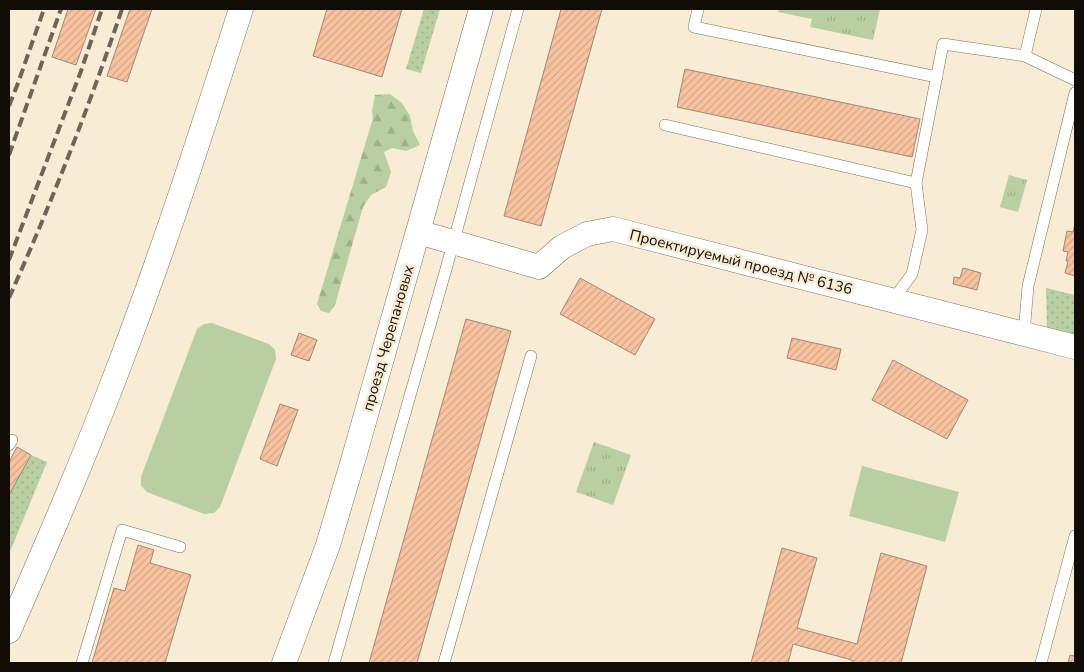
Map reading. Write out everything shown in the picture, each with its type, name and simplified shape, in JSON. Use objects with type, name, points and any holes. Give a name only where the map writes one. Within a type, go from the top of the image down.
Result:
[{"type":"street","points":[[9,631],[58,520],[127,346],[180,198],[241,9]]},
{"type":"street","name":"проезд Черепановых","points":[[284,663],[328,545],[481,9]]},
{"type":"street","name":"Проектируемый проезд № 6136","points":[[418,232],[539,267],[562,247],[587,234],[612,229],[1075,347]]},
{"type":"lane","points":[[334,663],[518,9]]},
{"type":"lane","points":[[698,9],[694,26],[937,77]]},
{"type":"lane","points":[[1024,56],[1036,9]]},
{"type":"lane","points":[[892,301],[912,274],[922,230],[916,183],[943,44],[1024,56],[1075,80]]},
{"type":"lane","points":[[1024,334],[1028,286],[1075,92]]},
{"type":"lane","points":[[665,125],[916,183]]},
{"type":"lane","points":[[444,663],[531,356]]},
{"type":"lane","points":[[82,663],[122,530],[180,547]]},
{"type":"lane","points":[[1041,663],[1074,551],[1075,536]]},
{"type":"green space","points":[[424,9],[440,9],[421,73],[406,69]]},
{"type":"green space","points":[[779,9],[880,9],[873,40],[810,27],[812,19],[778,12]]},
{"type":"green space","points":[[390,94],[402,103],[410,116],[413,131],[420,145],[406,151],[392,148],[384,152],[391,172],[386,187],[371,195],[363,207],[335,305],[329,313],[321,311],[317,304],[373,118],[372,111],[375,95]]},
{"type":"green space","points":[[1009,175],[1027,180],[1018,212],[1000,207]]},
{"type":"green space","points":[[1046,288],[1075,295],[1075,338],[1047,330]]},
{"type":"green space","points":[[212,323],[269,344],[275,350],[276,359],[220,507],[214,513],[204,514],[147,492],[141,486],[141,477],[197,329],[204,324]]},
{"type":"green space","points":[[594,442],[631,455],[613,505],[576,492]]},
{"type":"green space","points":[[31,455],[47,462],[9,554],[9,495]]},
{"type":"green space","points":[[862,466],[959,492],[945,542],[849,516]]},
{"type":"building","points":[[68,9],[96,9],[76,65],[52,57]]},
{"type":"building","points":[[130,9],[152,9],[127,82],[107,76]]},
{"type":"building","points":[[327,9],[402,9],[382,77],[313,56]]},
{"type":"building","points":[[561,9],[602,9],[541,226],[504,216]]},
{"type":"building","points":[[685,69],[920,119],[912,157],[677,107]]},
{"type":"building","points":[[1075,224],[1075,276],[1065,273],[1068,252],[1063,251],[1067,231],[1073,232]]},
{"type":"building","points":[[963,268],[981,273],[977,290],[953,284],[954,277],[960,278]]},
{"type":"building","points":[[580,278],[655,319],[635,355],[560,314]]},
{"type":"building","points":[[466,319],[511,331],[417,663],[369,663]]},
{"type":"building","points":[[299,333],[317,340],[309,361],[291,355]]},
{"type":"building","points":[[792,338],[841,349],[836,370],[787,358]]},
{"type":"building","points":[[893,360],[968,400],[947,439],[872,400]]},
{"type":"building","points":[[280,404],[298,410],[277,466],[260,459]]},
{"type":"building","points":[[17,447],[31,455],[9,495],[9,462]]},
{"type":"building","points":[[138,545],[154,550],[150,563],[191,575],[165,663],[92,663],[114,588],[125,591]]},
{"type":"building","points":[[782,548],[817,558],[797,628],[857,644],[881,553],[927,566],[901,663],[852,663],[852,660],[793,644],[788,663],[751,663]]},
{"type":"building","points":[[1075,651],[1075,663],[1068,663],[1070,655],[1074,656]]},
{"type":"railway","points":[[9,106],[44,9]]},
{"type":"railway","points":[[9,155],[61,9]]},
{"type":"railway","points":[[9,260],[81,71],[102,9]]},
{"type":"railway","points":[[9,298],[69,155],[122,9]]}]
